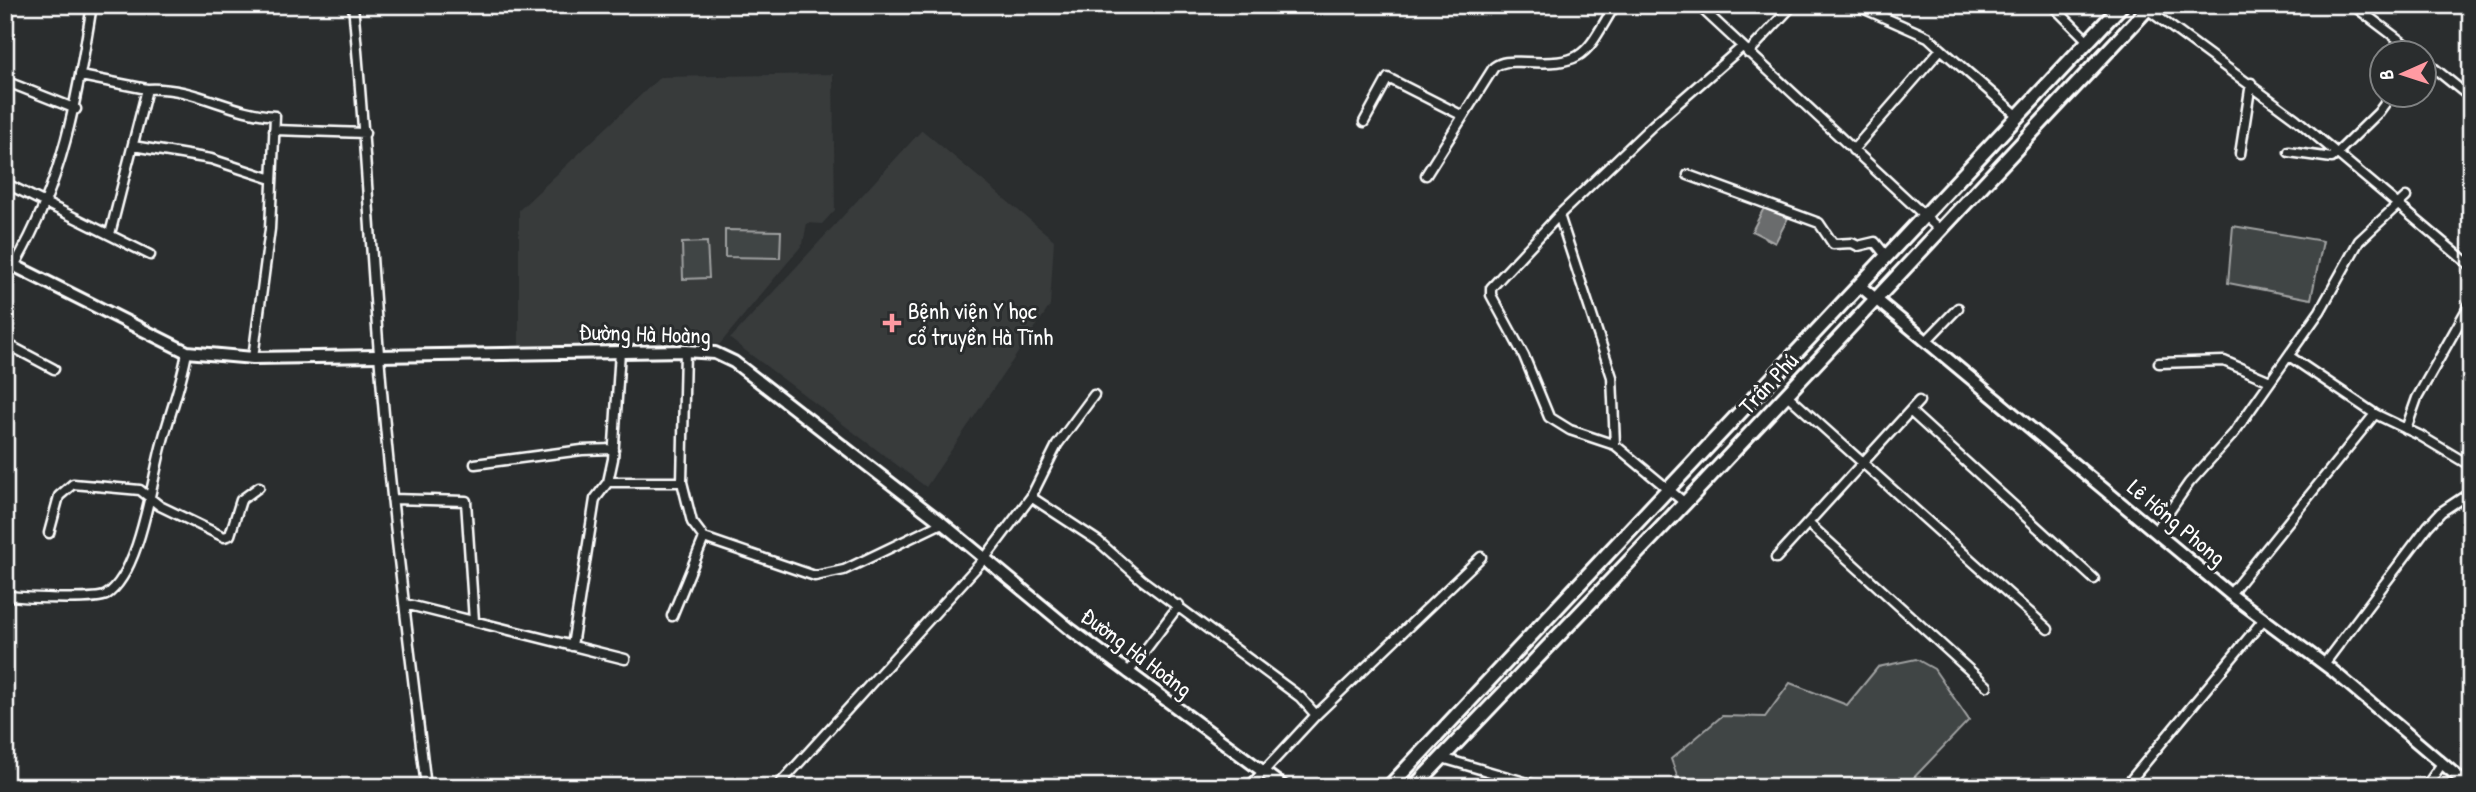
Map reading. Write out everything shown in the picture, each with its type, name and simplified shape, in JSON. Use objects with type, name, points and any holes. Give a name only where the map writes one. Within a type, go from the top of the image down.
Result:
[{"type":"main road","name":"Trần Phú","points":[[1389,787],[2122,5]]},
{"type":"main road","name":"Trần Phú","points":[[1414,787],[1685,503],[2149,7]]},
{"type":"street","points":[[10,263],[46,204],[76,108],[92,5]]},
{"type":"street","points":[[353,5],[392,499],[426,787]]},
{"type":"street","points":[[1426,175],[1494,67],[1505,61],[1557,63],[1574,60],[1590,46],[1615,5]]},
{"type":"street","points":[[1698,5],[1940,230]]},
{"type":"street","points":[[1685,503],[1615,445],[1570,430],[1549,417],[1524,356],[1491,295],[1491,288],[1559,215],[1653,125],[1745,50],[1793,5]]},
{"type":"street","points":[[1856,5],[1928,37],[2018,116]]},
{"type":"street","points":[[2052,5],[2088,41]]},
{"type":"street","points":[[2353,5],[2396,38]]},
{"type":"street","points":[[2149,7],[2342,150],[2398,205],[2471,265]]},
{"type":"street","points":[[1853,150],[1941,49]]},
{"type":"street","points":[[2438,71],[2471,98]]},
{"type":"street","points":[[81,76],[147,89],[170,88],[198,94],[250,115],[275,116],[270,229],[253,358]]},
{"type":"street","points":[[1364,122],[1388,78],[1463,116]]},
{"type":"street","points":[[5,81],[76,108]]},
{"type":"street","points":[[2240,154],[2251,83]]},
{"type":"street","points":[[110,234],[147,89]]},
{"type":"street","points":[[2289,152],[2326,159],[2342,150],[2380,108]]},
{"type":"street","points":[[274,130],[365,133]]},
{"type":"street","points":[[132,146],[211,159],[272,179]]},
{"type":"street","points":[[1688,175],[1819,223],[1826,229],[1833,244],[1853,243],[1858,246],[1875,242],[1887,257]]},
{"type":"street","points":[[5,183],[150,255]]},
{"type":"street","points":[[2155,532],[2189,482],[2234,433],[2289,356],[2320,311],[2359,241],[2406,197]]},
{"type":"street","points":[[1559,215],[1612,377],[1615,445]]},
{"type":"street","name":"Đường Hà Hoàng","points":[[10,263],[187,352],[253,358],[620,351],[715,353],[734,362],[942,523],[1128,673],[1284,787]]},
{"type":"street","name":"Lê Hồng Phong","points":[[1860,286],[2230,594],[2324,664],[2470,787]]},
{"type":"street","points":[[2406,429],[2417,398],[2471,302]]},
{"type":"street","points":[[1926,341],[1958,308]]},
{"type":"street","points":[[5,343],[54,369]]},
{"type":"street","points":[[572,646],[595,499],[608,482],[614,449],[620,351]]},
{"type":"street","points":[[685,351],[682,482],[692,522],[704,538],[815,576],[844,570],[942,523]]},
{"type":"street","points":[[5,595],[15,598],[103,597],[111,591],[124,573],[151,500],[158,456],[187,352]]},
{"type":"street","points":[[2289,356],[2375,414],[2471,466]]},
{"type":"street","points":[[2158,363],[2224,361],[2270,381]]},
{"type":"street","points":[[1786,394],[2048,629]]},
{"type":"street","points":[[777,787],[985,558],[1031,497],[1057,445],[1094,396]]},
{"type":"street","points":[[1776,558],[1919,401]]},
{"type":"street","points":[[1910,411],[2094,579]]},
{"type":"street","points":[[2230,594],[2375,414]]},
{"type":"street","points":[[475,464],[582,450],[614,449]]},
{"type":"street","points":[[608,482],[682,482]]},
{"type":"street","points":[[48,533],[59,496],[73,484],[140,490],[151,500],[224,537],[230,535],[241,500],[259,487]]},
{"type":"street","points":[[2324,664],[2428,526],[2441,512],[2471,492]]},
{"type":"street","points":[[1031,497],[1098,541],[1142,580],[1179,605],[1300,698],[1316,715]]},
{"type":"street","points":[[392,499],[466,501],[474,621]]},
{"type":"street","points":[[1808,523],[1987,686]]},
{"type":"street","points":[[672,616],[704,538]]},
{"type":"street","points":[[1249,787],[1316,715],[1482,557]]},
{"type":"street","points":[[405,604],[625,659]]},
{"type":"street","points":[[1128,673],[1179,605]]},
{"type":"street","points":[[2125,787],[2264,620]]},
{"type":"street","points":[[1442,758],[1542,787]]},
{"type":"street","points":[[2426,787],[2441,765]]},
{"type":"shaded area","points":[[833,74],[835,210],[822,224],[807,223],[803,244],[720,344],[519,346],[519,210],[660,77]]},
{"type":"shaded area","name":"Bệnh viện Y học cổ truyền Hà Tĩnh","points":[[922,130],[1054,240],[1050,306],[926,487],[730,339]]},
{"type":"shaded area","points":[[1764,208],[1788,218],[1775,243],[1752,231]]},
{"type":"shaded area","points":[[2233,226],[2323,241],[2311,299],[2228,283]]},
{"type":"shaded area","points":[[725,230],[781,231],[780,258],[725,257]]},
{"type":"shaded area","points":[[707,242],[709,278],[683,279],[682,243]]},
{"type":"shaded area","points":[[1916,659],[1934,669],[1969,720],[1905,787],[1694,787],[1678,778],[1671,759],[1722,716],[1765,717],[1790,683],[1847,705],[1878,667]]},
{"type":"waterway","points":[[2200,43],[2290,110]]},
{"type":"waterway","points":[[2301,118],[2471,259]]},
{"type":"place","name":"Bệnh viện Y học cổ truyền Hà Tĩnh","points":[[892,323]]}]
